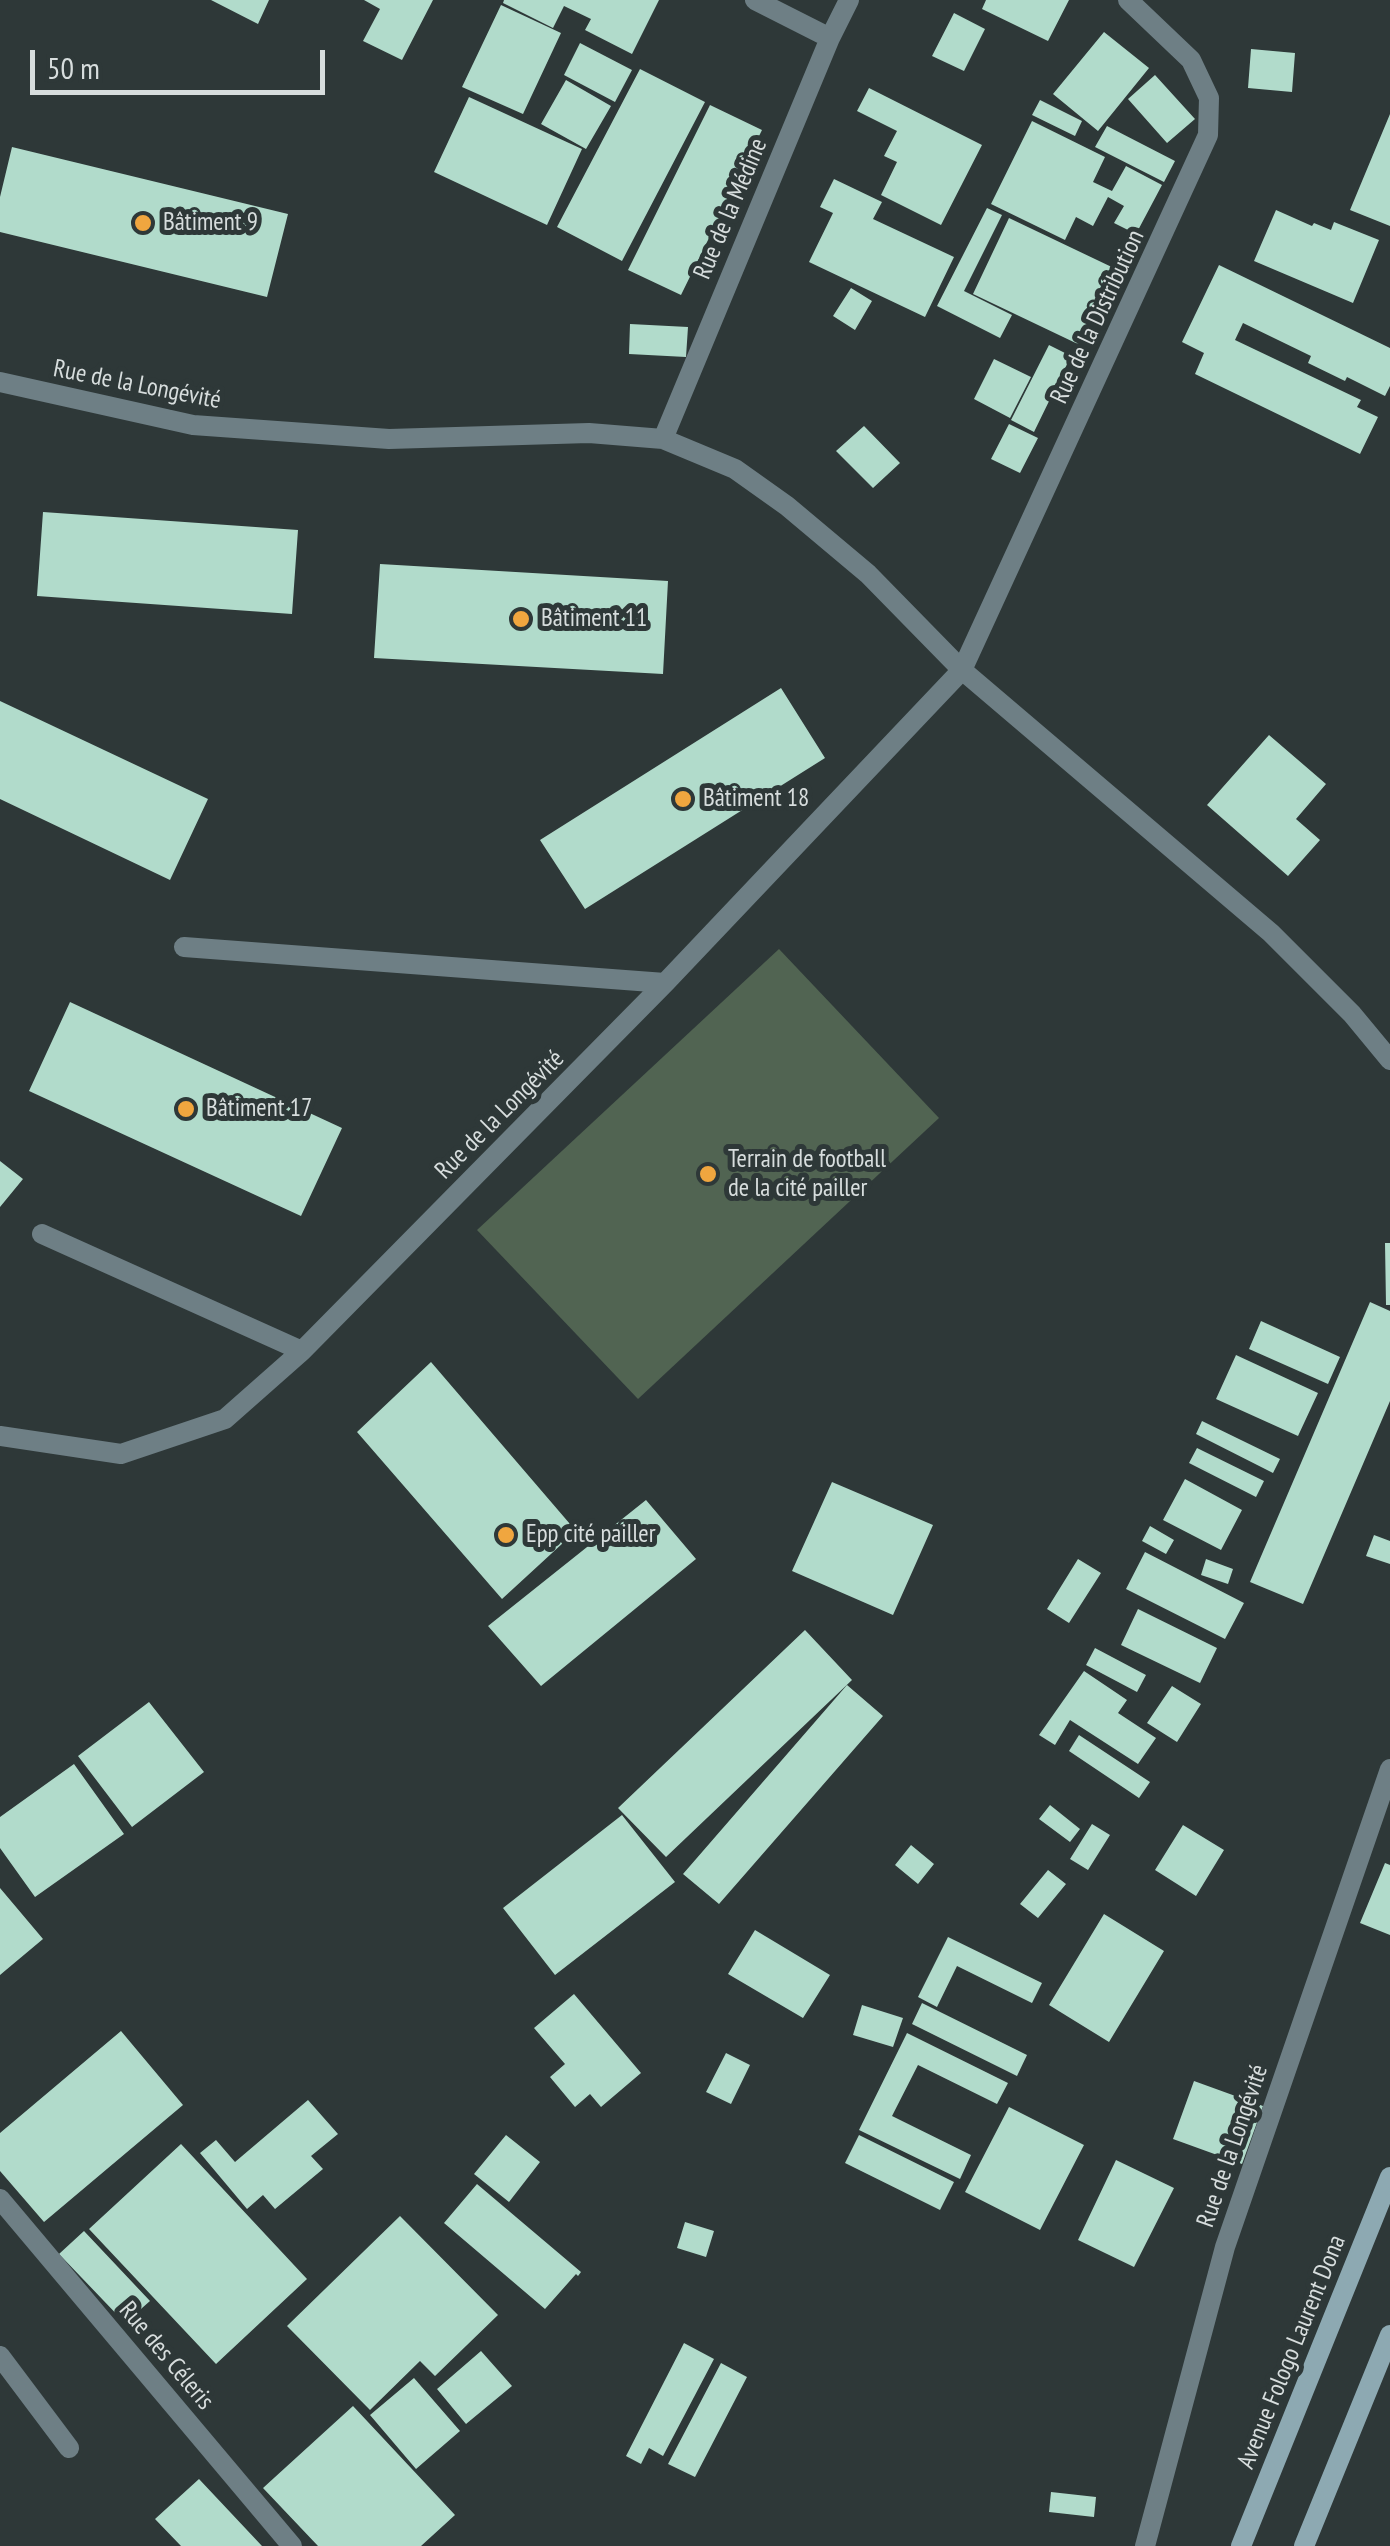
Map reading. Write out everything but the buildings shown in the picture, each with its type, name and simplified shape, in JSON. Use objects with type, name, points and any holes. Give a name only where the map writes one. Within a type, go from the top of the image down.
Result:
[{"type":"main road","name":"Avenue Fologo Laurent Dona","points":[[1240,2546],[1390,2176]]},
{"type":"main road","points":[[1304,2546],[1390,2335]]},
{"type":"street","points":[[755,0],[830,38]]},
{"type":"street","name":"Rue de la Médine","points":[[663,440],[849,0]]},
{"type":"street","name":"Rue de la Distribution","points":[[962,670],[1208,135],[1209,98],[1191,60],[1128,0]]},
{"type":"street","name":"Rue de la Longévité","points":[[0,382],[193,425],[390,440],[589,433],[663,440],[735,470],[787,506],[868,574],[962,670],[1271,933],[1352,1014],[1390,1060]]},
{"type":"street","name":"Rue de la Longévité","points":[[0,1436],[121,1454],[225,1419],[302,1351],[665,984],[962,670]]},
{"type":"street","points":[[184,948],[665,984]]},
{"type":"street","points":[[42,1234],[302,1351]]},
{"type":"street","name":"Rue de la Longévité","points":[[1145,2546],[1225,2247],[1390,1769]]},
{"type":"street","name":"Rue des Céleris","points":[[0,2198],[292,2546]]},
{"type":"street","points":[[0,2356],[69,2448]]},
{"type":"green space","name":"Terrain de football de la cité pailler","points":[[779,949],[939,1118],[638,1399],[477,1230]]},
{"type":"place","name":"Bâtiment 9","points":[[143,223]]},
{"type":"place","name":"Bâtiment 11","points":[[521,619]]},
{"type":"place","name":"Bâtiment 18","points":[[683,799]]},
{"type":"place","name":"Bâtiment 17","points":[[186,1109]]},
{"type":"place","name":"Terrain de football de la cité pailler","points":[[708,1174]]},
{"type":"place","name":"Epp cité pailler","points":[[506,1535]]}]
